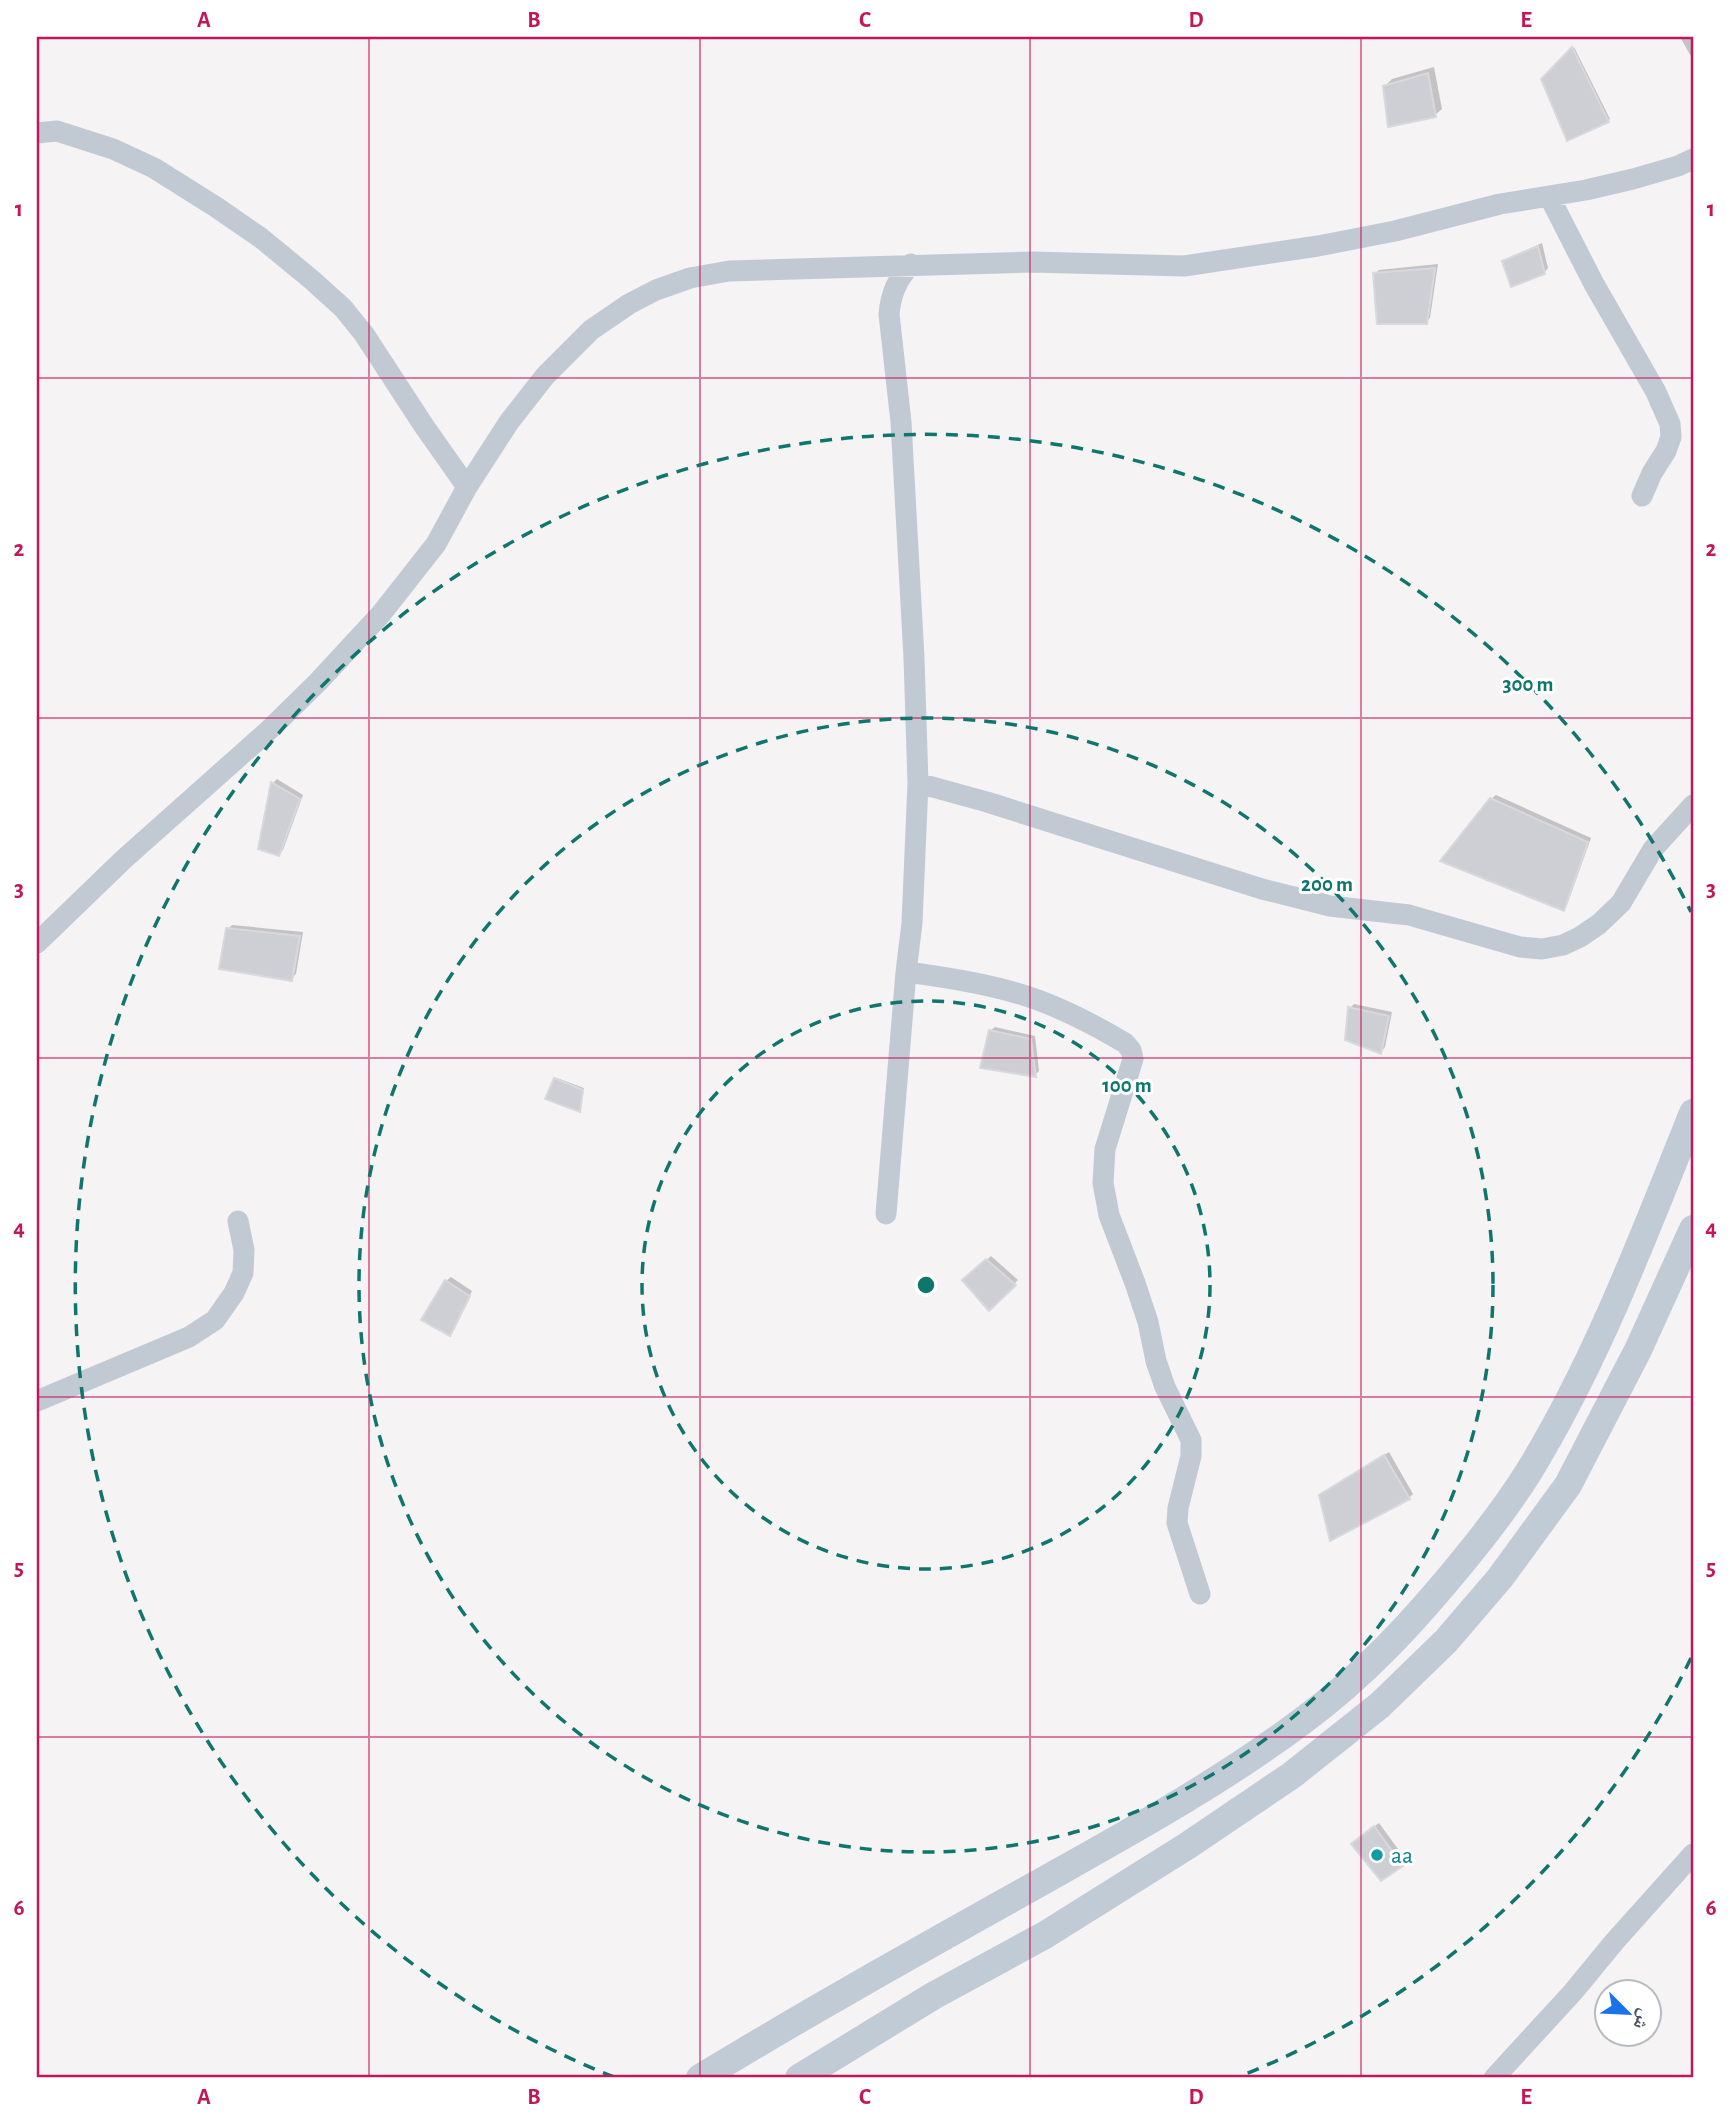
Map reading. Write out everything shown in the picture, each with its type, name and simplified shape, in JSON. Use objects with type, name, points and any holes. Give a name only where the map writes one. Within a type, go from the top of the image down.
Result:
[{"type":"main road","points":[[700,2078],[1167,1812],[1303,1721],[1366,1668],[1430,1603],[1490,1527],[1527,1474],[1591,1355],[1693,1113]]},
{"type":"main road","points":[[799,2078],[933,1996],[1045,1935],[1187,1846],[1292,1775],[1380,1705],[1446,1641],[1500,1578],[1568,1485],[1638,1350],[1693,1230]]},
{"type":"main road","points":[[911,1956],[933,1996]]},
{"type":"street","points":[[37,133],[57,131],[113,149],[154,169],[250,230],[312,280],[343,308],[364,334],[467,487]]},
{"type":"street","points":[[37,943],[318,682],[381,614],[415,571],[450,520],[467,487],[509,422],[545,376],[591,330],[638,300],[690,278],[729,271],[1031,261],[1184,265],[1318,246],[1395,231],[1500,204],[1586,190],[1633,179],[1693,159]]},
{"type":"street","points":[[1549,196],[1594,285],[1656,392],[1670,424],[1671,437],[1666,452],[1652,473],[1642,496]]},
{"type":"street","points":[[886,1214],[912,923],[918,783],[914,658],[901,436],[889,314],[896,285],[911,264]]},
{"type":"street","points":[[918,783],[987,802],[1262,889],[1330,906],[1409,915],[1520,947],[1542,949],[1563,945],[1599,924],[1621,902],[1653,849],[1693,805]]},
{"type":"street","points":[[906,972],[1024,995],[1070,1013],[1131,1050],[1133,1059],[1130,1073],[1105,1149],[1103,1183],[1109,1215],[1148,1322],[1156,1361],[1191,1440],[1191,1456],[1177,1523],[1200,1594]]},
{"type":"street","points":[[37,1401],[189,1337],[215,1320],[234,1293],[243,1273],[244,1250],[238,1222]]},
{"type":"street","points":[[1494,2078],[1693,1854]]},
{"type":"building","points":[[1572,47],[1609,122],[1567,141],[1541,79]]},
{"type":"building","points":[[1428,73],[1436,117],[1388,127],[1383,86]]},
{"type":"building","points":[[1538,246],[1545,274],[1511,287],[1502,261]]},
{"type":"building","points":[[1435,268],[1427,324],[1377,324],[1373,273]]},
{"type":"building","points":[[271,782],[300,799],[279,856],[258,849]]},
{"type":"building","points":[[1490,798],[1588,842],[1564,911],[1440,861]]},
{"type":"building","points":[[226,928],[300,936],[292,981],[219,969]]},
{"type":"building","points":[[1348,1007],[1389,1016],[1381,1054],[1345,1040]]},
{"type":"building","points":[[989,1030],[1031,1039],[1036,1077],[980,1068]]},
{"type":"building","points":[[554,1078],[583,1090],[580,1112],[545,1099]]},
{"type":"building","points":[[986,1259],[1016,1285],[989,1311],[962,1280]]},
{"type":"building","points":[[445,1280],[470,1296],[450,1336],[421,1320]]},
{"type":"building","points":[[1384,1455],[1410,1499],[1330,1541],[1319,1495]]},
{"type":"building","name":"aa","points":[[1374,1826],[1403,1866],[1381,1881],[1351,1844]]},
{"type":"place","name":"aa","points":[[1377,1855]]}]
